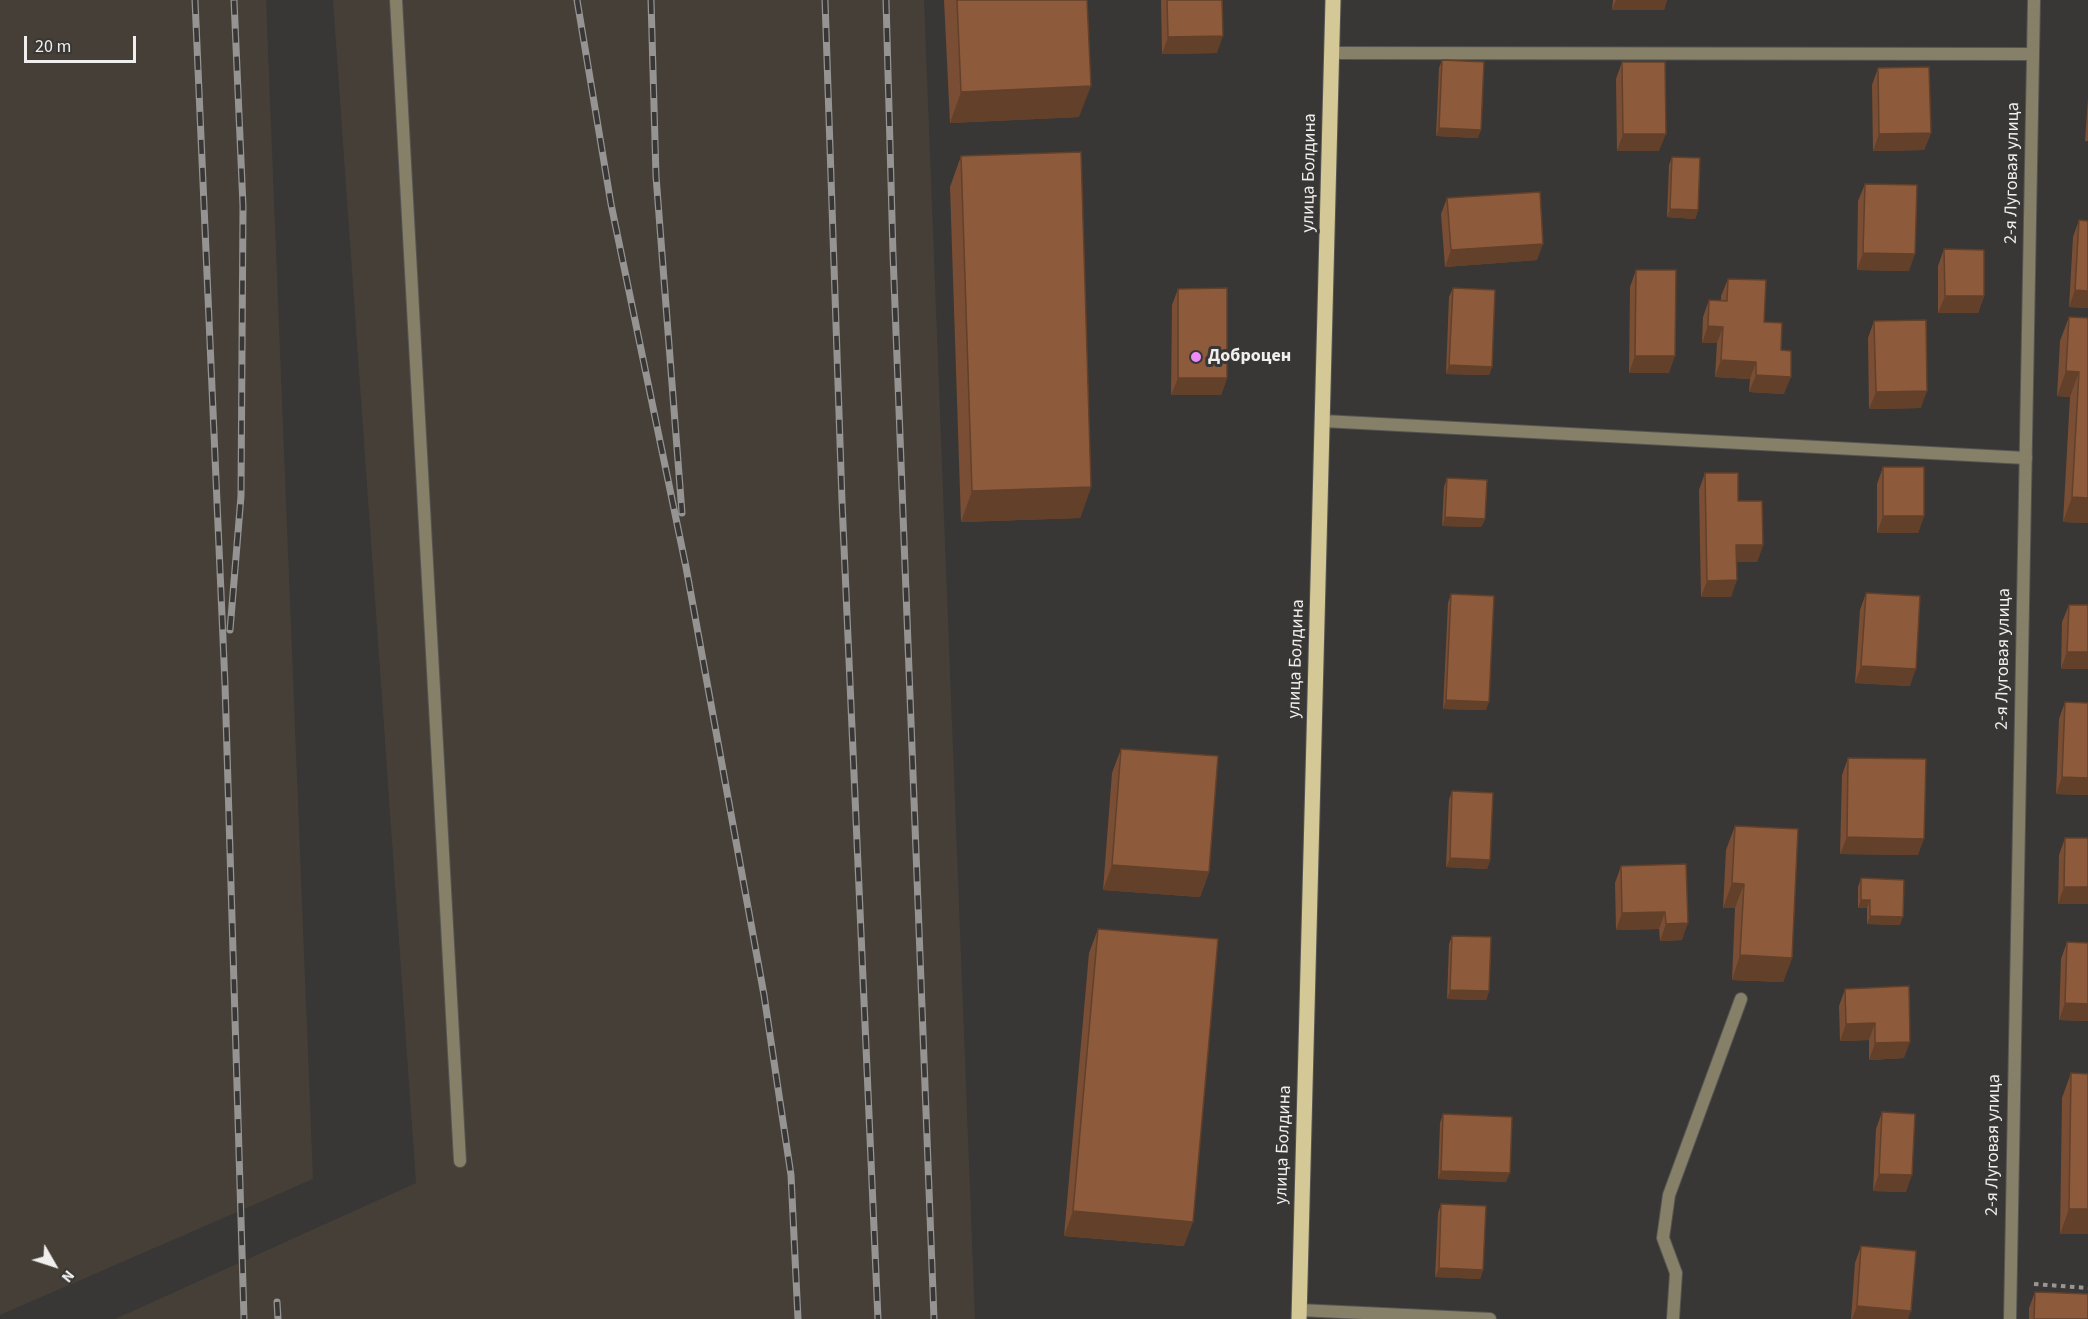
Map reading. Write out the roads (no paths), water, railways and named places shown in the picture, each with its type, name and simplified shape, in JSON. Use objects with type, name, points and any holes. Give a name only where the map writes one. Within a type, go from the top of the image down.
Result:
[{"type":"main road","name":"улица Болдина","points":[[1299,1314],[1333,53],[1332,0]]},
{"type":"street","points":[[396,0],[460,1161]]},
{"type":"street","name":"2-я Луговая улица","points":[[2010,1319],[2034,0]]},
{"type":"street","points":[[1333,53],[2033,54]]},
{"type":"street","points":[[1323,421],[2026,458]]},
{"type":"street","points":[[1673,1319],[1676,1273],[1663,1238],[1669,1195],[1741,999]]},
{"type":"street","points":[[1299,1314],[1490,1319]]},
{"type":"railway","points":[[195,0],[225,684],[244,1319]]},
{"type":"railway","points":[[230,630],[241,496],[243,206],[234,0]]},
{"type":"railway","points":[[577,0],[611,204],[686,567],[764,995],[791,1175],[798,1319]]},
{"type":"railway","points":[[651,0],[656,176],[682,513]]},
{"type":"railway","points":[[825,0],[842,501],[878,1319]]},
{"type":"railway","points":[[886,0],[893,254],[934,1319]]},
{"type":"railway","points":[[277,1302],[278,1319]]},
{"type":"place","name":"Доброцен","points":[[1196,357]]}]
